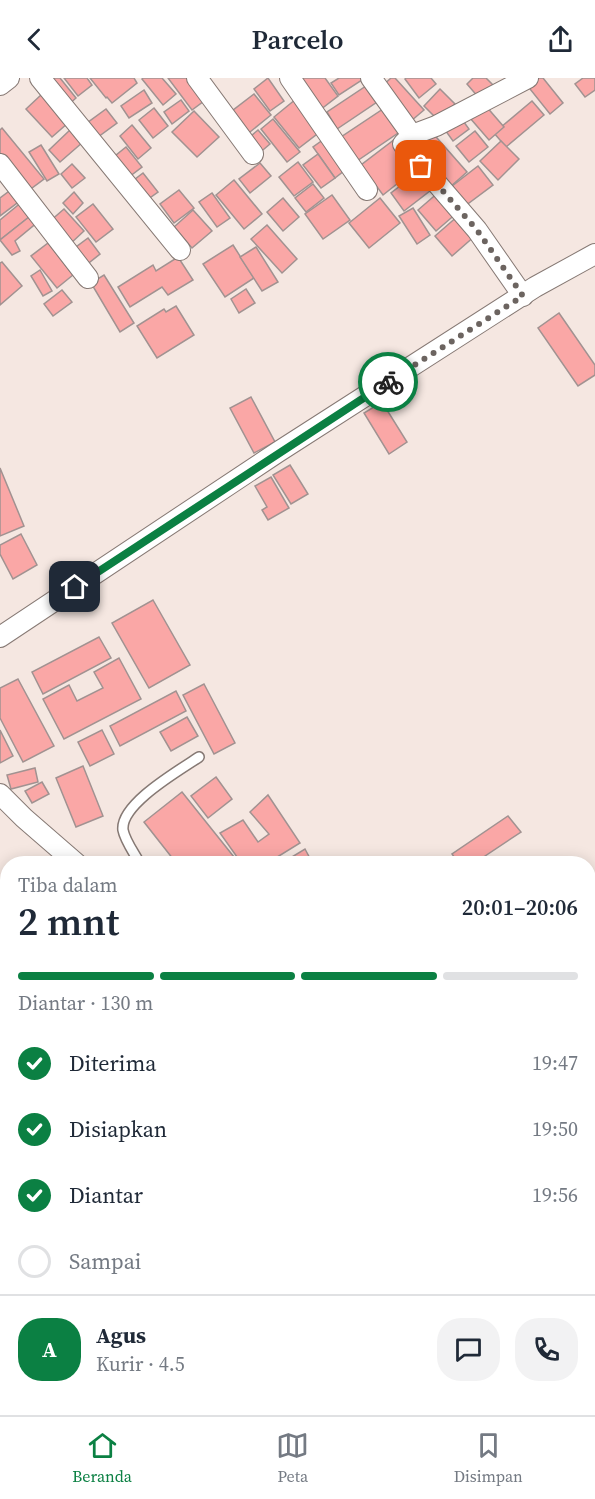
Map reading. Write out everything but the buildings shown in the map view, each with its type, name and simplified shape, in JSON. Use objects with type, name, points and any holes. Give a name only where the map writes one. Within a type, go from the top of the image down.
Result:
[{"type":"street","points":[[0,85],[9,78]]},
{"type":"street","points":[[40,78],[180,250]]},
{"type":"street","points":[[197,78],[253,154]]},
{"type":"street","points":[[290,78],[367,190]]},
{"type":"street","points":[[371,78],[412,135]]},
{"type":"street","points":[[523,296],[470,221],[403,146],[404,141],[412,135],[436,126],[528,78]]},
{"type":"street","points":[[0,164],[88,278]]},
{"type":"street","points":[[0,637],[278,452],[523,296],[595,254]]},
{"type":"street","points":[[0,794],[68,856]]},
{"type":"lane","points":[[136,856],[123,831],[124,822],[132,808],[148,791],[199,757]]},
{"type":"way so far","points":[[388,382],[523,296],[477,230],[421,166]]},
{"type":"route","points":[[75,587],[388,382]]}]
